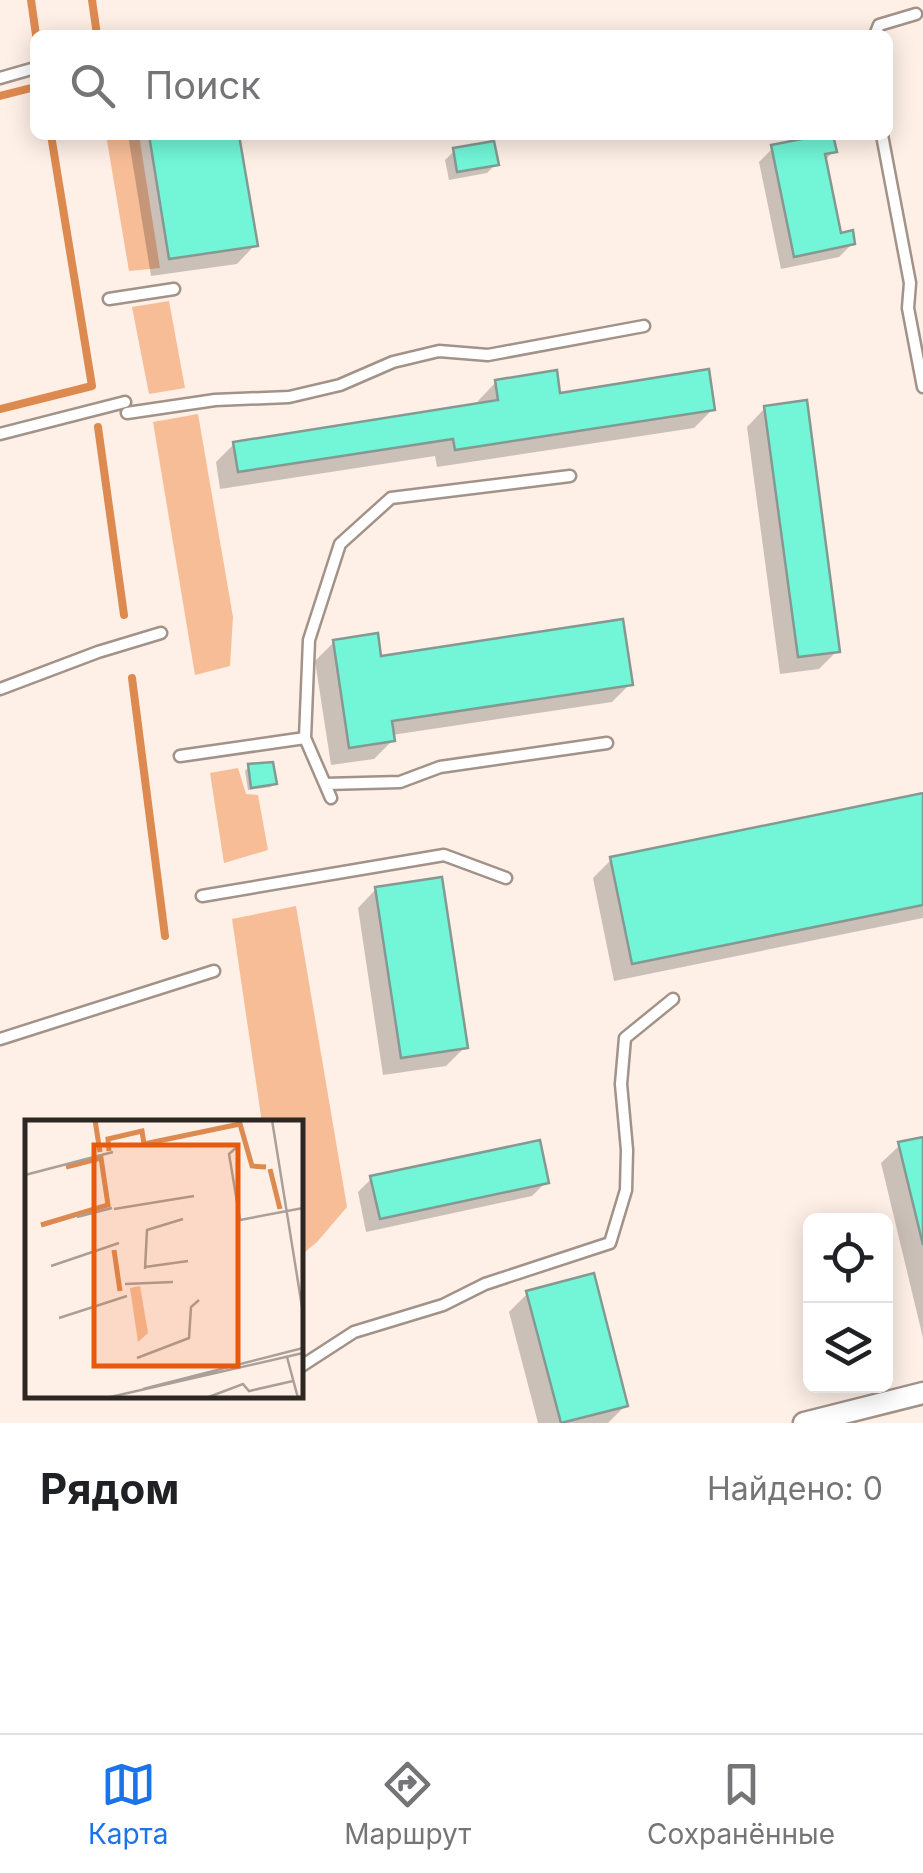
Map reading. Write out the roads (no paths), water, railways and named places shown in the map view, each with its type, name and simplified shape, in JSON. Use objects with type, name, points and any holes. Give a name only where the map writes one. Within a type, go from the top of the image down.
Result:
[{"type":"street","points":[[804,1423],[923,1394]]},
{"type":"lane","points":[[878,30],[879,25],[916,14]]},
{"type":"lane","points":[[0,78],[30,69]]},
{"type":"lane","points":[[883,140],[910,283],[908,308],[923,387]]},
{"type":"lane","points":[[109,299],[174,289]]},
{"type":"lane","points":[[0,434],[126,408],[289,397],[340,385],[394,362],[439,352],[488,355],[644,326]]},
{"type":"lane","points":[[331,798],[306,738],[308,640],[340,544],[391,498],[570,476]]},
{"type":"lane","points":[[0,690],[98,652],[161,634]]},
{"type":"lane","points":[[180,756],[306,738]]},
{"type":"lane","points":[[325,784],[400,782],[440,767],[608,743]]},
{"type":"lane","points":[[202,896],[444,854],[506,878]]},
{"type":"lane","points":[[0,1039],[214,971]]},
{"type":"lane","points":[[302,1366],[354,1332],[443,1305],[486,1284],[610,1243],[626,1190],[622,1084],[625,1038],[674,999]]},
{"type":"waterway","points":[[31,0],[35,30]]},
{"type":"waterway","points":[[92,0],[96,30]]},
{"type":"waterway","points":[[0,96],[30,88]]},
{"type":"waterway","points":[[0,409],[92,386],[52,140]]},
{"type":"waterway","points":[[98,427],[124,615]]},
{"type":"waterway","points":[[132,678],[165,936]]}]
